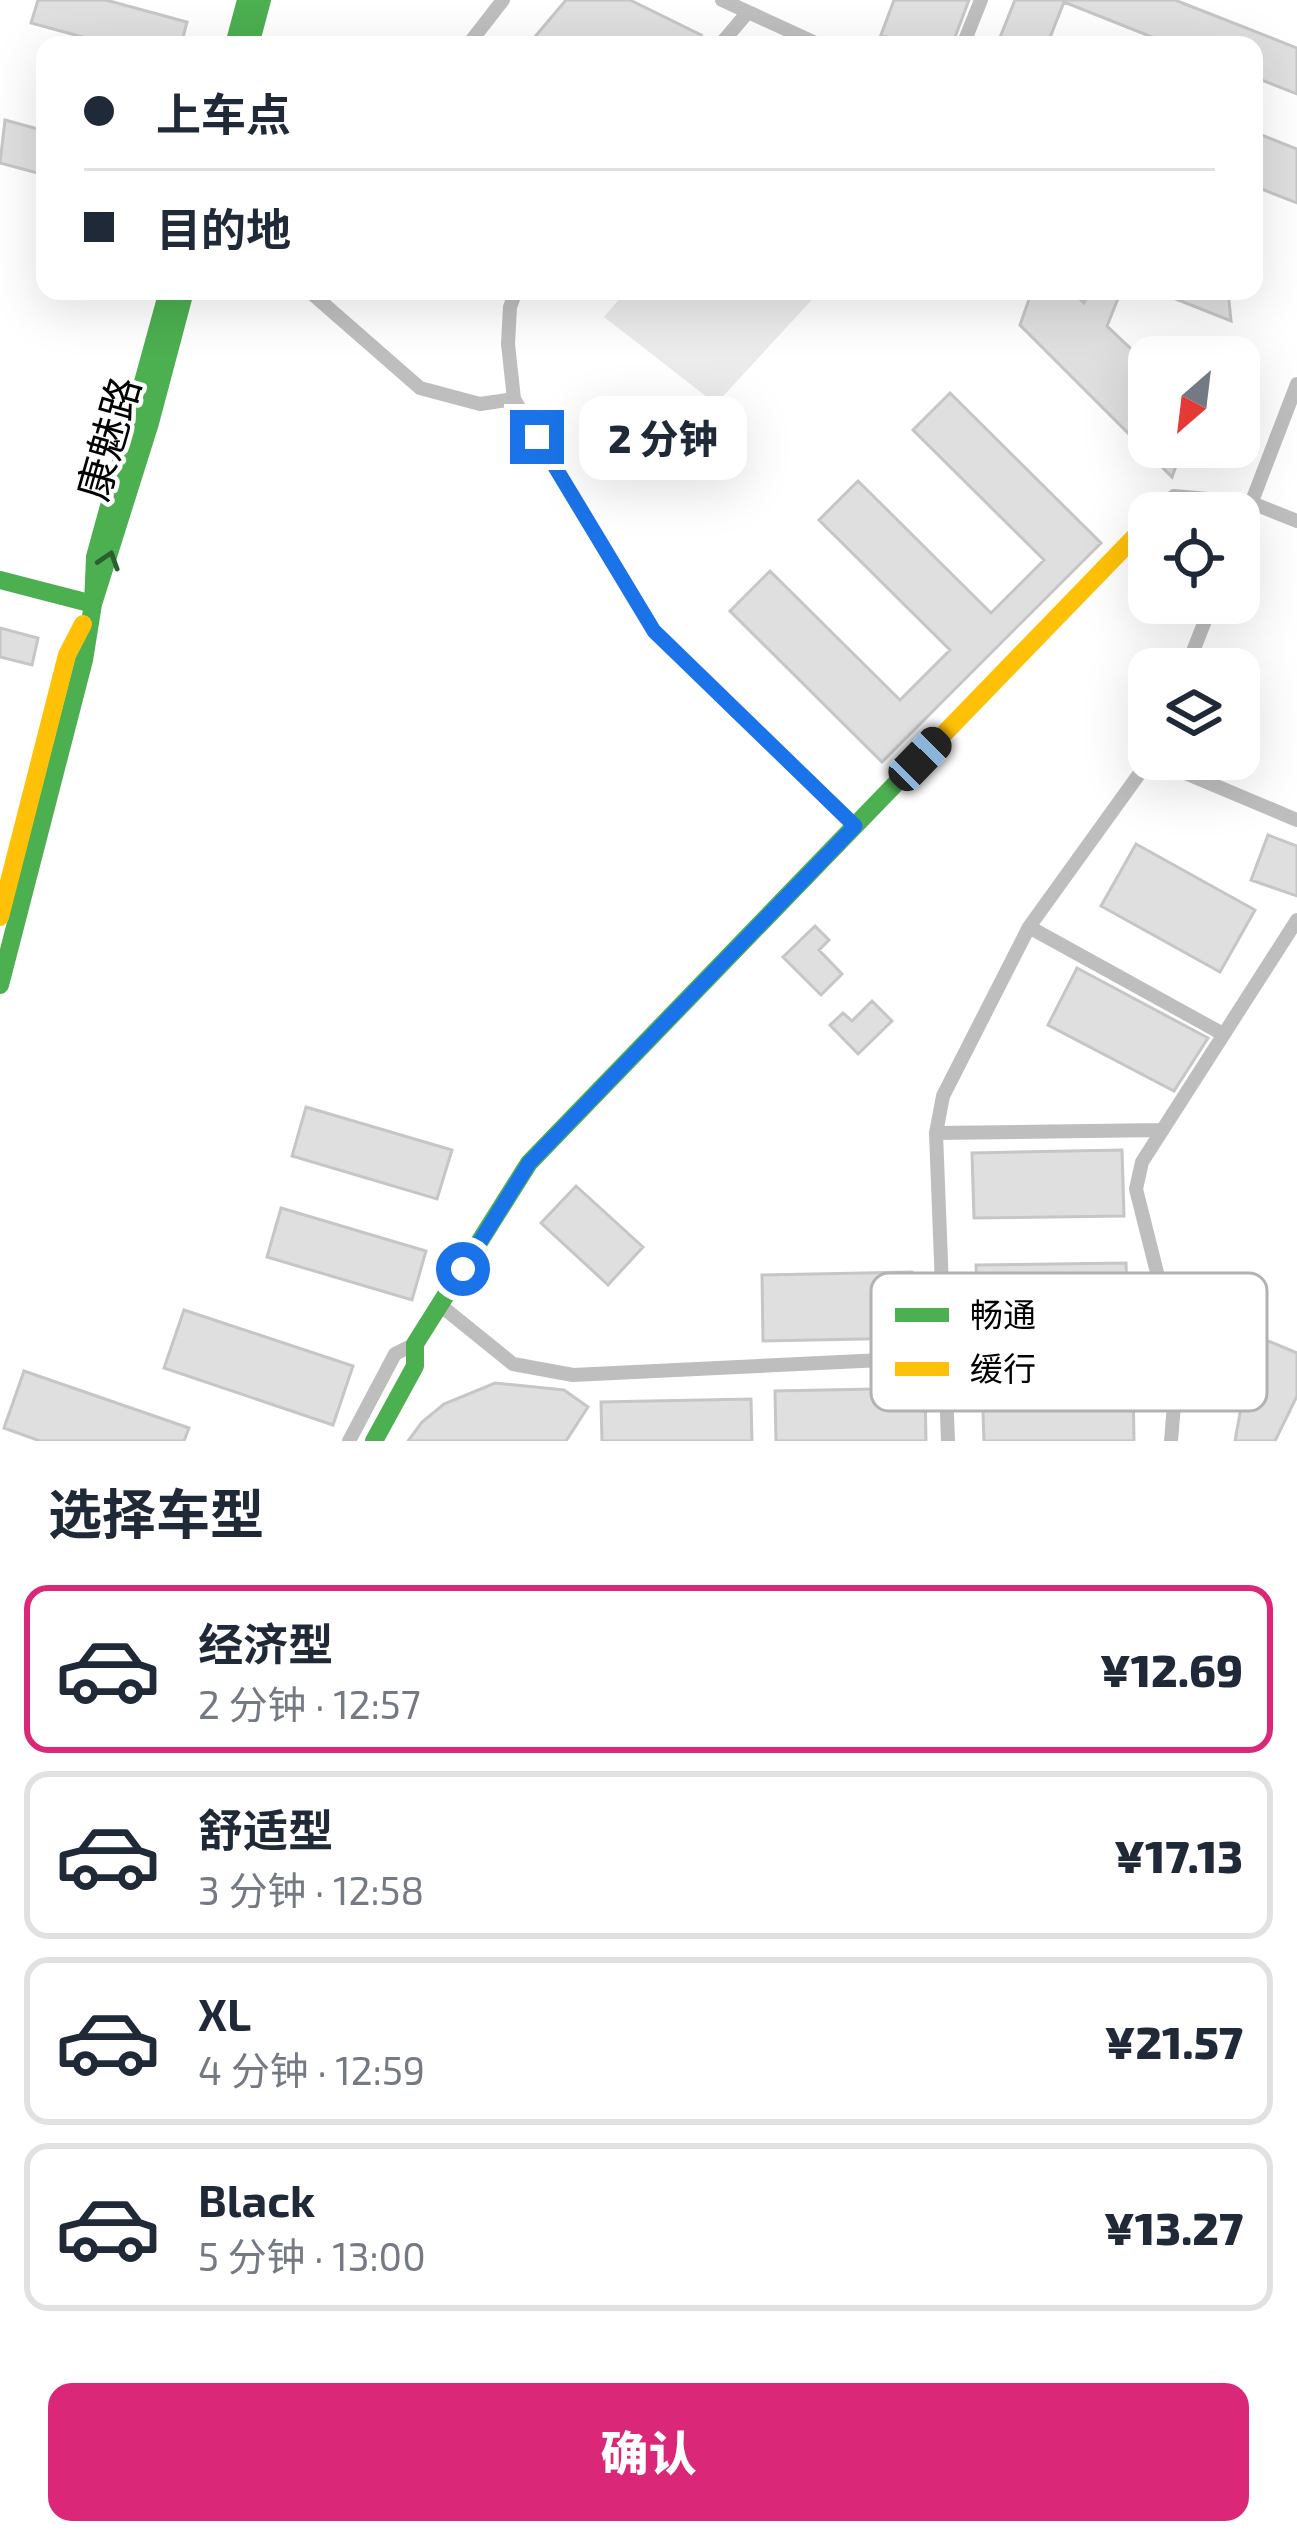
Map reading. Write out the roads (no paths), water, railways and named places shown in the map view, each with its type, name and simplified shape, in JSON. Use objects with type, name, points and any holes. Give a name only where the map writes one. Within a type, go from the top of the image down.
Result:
[{"type":"main road","points":[[236,36],[246,0]]},
{"type":"main road","points":[[252,36],[262,0]]},
{"type":"main road","name":"康魅路","points":[[0,917],[67,656],[94,604],[95,557],[166,300]]},
{"type":"main road","name":"康魅路","points":[[0,985],[84,660],[94,604],[183,300]]},
{"type":"main road","points":[[374,1441],[415,1366],[415,1344],[529,1163],[1128,544]]},
{"type":"main road","points":[[0,580],[94,604]]},
{"type":"street","points":[[475,36],[503,0]]},
{"type":"street","points":[[722,0],[800,36]]},
{"type":"street","points":[[967,36],[981,0]]},
{"type":"street","points":[[728,36],[748,12]]},
{"type":"street","points":[[319,300],[420,388],[480,404],[514,399]]},
{"type":"street","points":[[513,300],[508,344],[514,399],[654,631],[855,826]]},
{"type":"street","points":[[1256,492],[1297,383]]},
{"type":"street","points":[[1260,506],[1297,521]]},
{"type":"street","points":[[942,1273],[936,1133],[943,1096],[1029,927],[1136,780]]},
{"type":"street","points":[[1201,780],[1297,820]]},
{"type":"street","points":[[1157,1273],[1136,1190],[1142,1162],[1297,920]]},
{"type":"street","points":[[1029,927],[1223,1034]]},
{"type":"street","points":[[936,1133],[1162,1130]]},
{"type":"street","points":[[440,1305],[513,1364],[573,1375],[871,1361]]},
{"type":"street","points":[[349,1441],[395,1354],[415,1344]]},
{"type":"street","points":[[947,1411],[948,1441]]},
{"type":"street","points":[[1171,1441],[1173,1411]]}]
